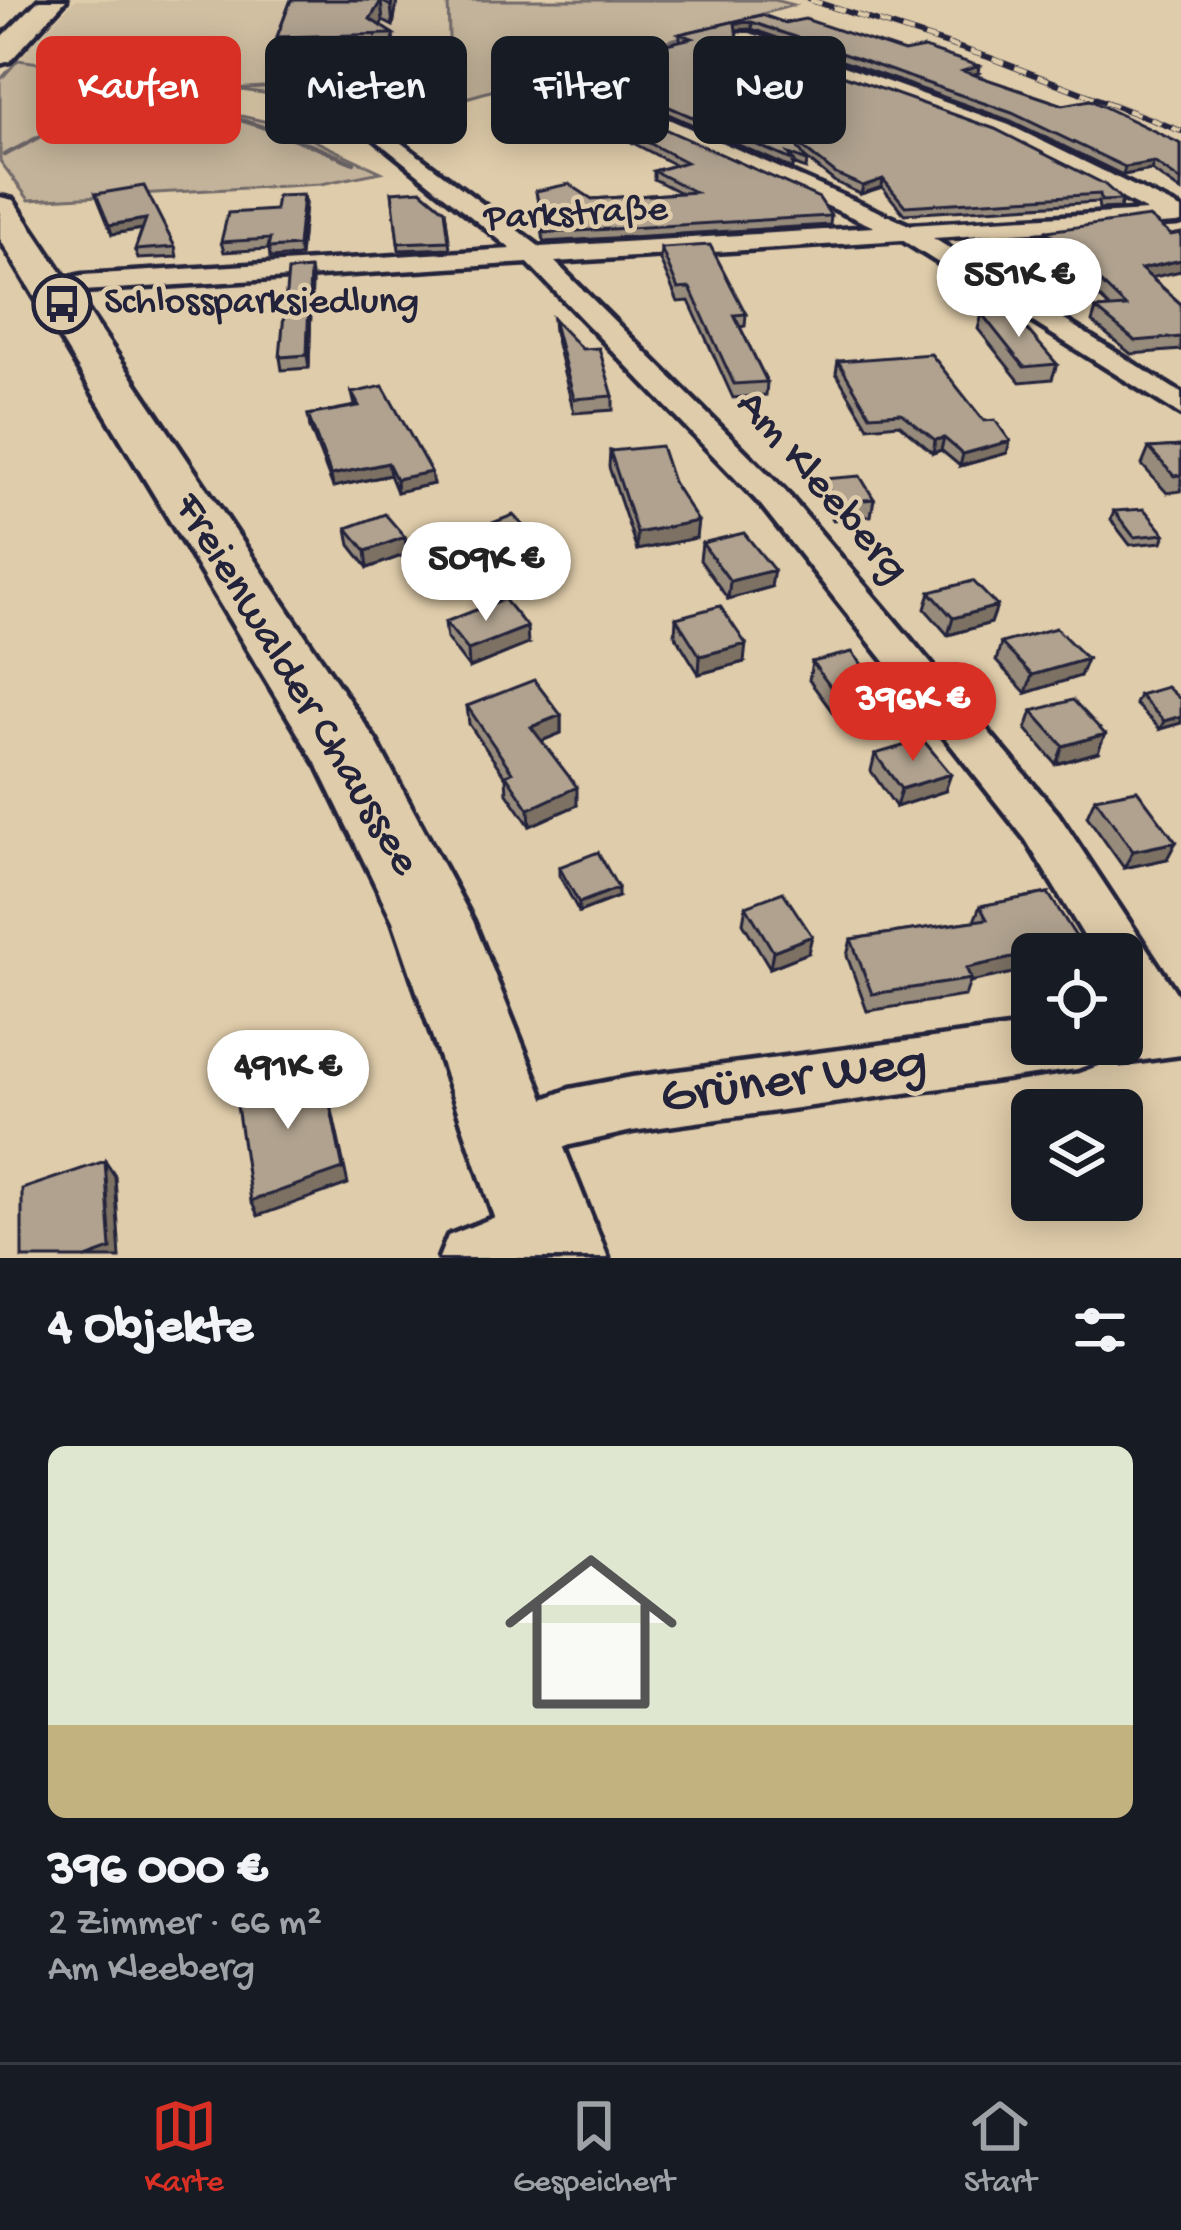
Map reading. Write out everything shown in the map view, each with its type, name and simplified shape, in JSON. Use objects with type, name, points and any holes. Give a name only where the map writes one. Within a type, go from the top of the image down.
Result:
[{"type":"main road","points":[[0,55],[53,0]]},
{"type":"main road","name":"Freienwalder Chaussee","points":[[0,208],[351,760],[433,921],[516,1138],[525,1248]]},
{"type":"street","points":[[846,73],[1002,129],[1178,218]]},
{"type":"street","points":[[669,126],[911,235],[1181,406]]},
{"type":"street","name":"Am Kleeberg","points":[[393,144],[536,257],[773,499],[1042,827],[1158,1033]]},
{"type":"street","name":"Parkstraße","points":[[53,290],[80,283],[1178,218]]},
{"type":"street","name":"Grüner Weg","points":[[516,1138],[570,1118],[632,1104],[1011,1053]]},
{"type":"shaded area","points":[[75,0],[448,0],[449,36],[265,36],[265,87],[241,88],[241,36],[41,36]]},
{"type":"shaded area","points":[[448,0],[775,0],[794,5],[669,40],[669,36],[491,36],[491,91],[467,98],[467,36],[449,36]]},
{"type":"shaded area","points":[[799,0],[818,0],[953,42],[1149,114],[1181,127],[1181,133],[1011,67]]},
{"type":"shaded area","points":[[36,41],[36,62],[18,60]]},
{"type":"shaded area","points":[[18,60],[36,62],[36,144],[241,144],[241,116],[265,121],[265,144],[321,144],[381,172],[321,184],[29,200],[0,161],[0,80]]},
{"type":"shaded area","points":[[265,87],[265,93],[241,90],[241,88]]},
{"type":"building","points":[[291,0],[392,0],[391,6],[381,1],[370,19],[393,34],[277,36]]},
{"type":"building","points":[[762,15],[785,23],[805,19],[904,52],[924,48],[979,66],[963,71],[1063,105],[1090,100],[1181,144],[1181,181],[1154,162],[1125,167],[1012,113],[846,55],[846,36],[792,36],[752,22],[735,23],[737,36],[693,36],[693,117],[669,107],[669,43],[692,38],[680,34]]},
{"type":"building","points":[[846,76],[995,129],[1104,184],[1122,200],[1101,201],[1100,194],[905,206],[883,179],[863,186],[836,174],[798,144],[846,144]]},
{"type":"building","points":[[669,131],[819,198],[831,216],[544,233],[536,191],[569,184],[592,199],[695,192],[654,171],[686,162],[651,144],[669,144]]},
{"type":"building","points":[[755,144],[795,144],[807,161],[789,154],[794,161]]},
{"type":"building","points":[[144,186],[175,247],[135,250],[146,219],[109,225],[96,194]]},
{"type":"building","points":[[421,190],[445,210],[449,241],[398,243],[392,192]]},
{"type":"building","points":[[303,195],[298,246],[268,248],[270,239],[221,242],[228,213],[275,210],[277,196]]},
{"type":"building","points":[[1149,217],[1171,235],[1181,233],[1181,260],[1141,269],[1181,304],[1181,337],[1135,341],[1096,309],[1126,307],[1047,231]]},
{"type":"building","points":[[710,245],[746,314],[734,315],[767,382],[734,384],[690,288],[678,289],[661,248]]},
{"type":"building","points":[[310,269],[307,355],[280,357],[288,271]]},
{"type":"building","points":[[1012,312],[1057,364],[1024,367],[982,314]]},
{"type":"building","points":[[553,319],[582,349],[599,348],[613,396],[574,399]]},
{"type":"building","points":[[931,354],[984,421],[995,420],[1010,441],[963,454],[944,438],[935,440],[901,413],[870,415],[838,361]]},
{"type":"building","points":[[383,386],[431,472],[396,479],[388,463],[331,475],[308,415],[359,406],[352,393]]},
{"type":"building","points":[[661,446],[673,482],[698,521],[637,533],[610,451]]},
{"type":"building","points":[[1181,446],[1181,475],[1174,476],[1149,448]]},
{"type":"building","points":[[860,476],[874,499],[836,503],[823,479]]},
{"type":"building","points":[[1144,509],[1165,534],[1134,537],[1114,511]]},
{"type":"building","points":[[385,514],[405,537],[366,551],[347,528]]},
{"type":"building","points":[[513,515],[551,554],[524,565],[487,525]]},
{"type":"building","points":[[744,533],[774,570],[730,581],[702,543]]},
{"type":"building","points":[[973,581],[997,606],[953,618],[930,592]]},
{"type":"building","points":[[504,599],[527,627],[468,650],[445,622]]},
{"type":"building","points":[[720,606],[746,644],[700,656],[676,618]]},
{"type":"building","points":[[1056,628],[1087,659],[1032,675],[1001,643]]},
{"type":"building","points":[[852,652],[884,692],[843,704],[812,662]]},
{"type":"building","points":[[534,680],[561,715],[531,727],[577,787],[529,809],[506,775],[512,772],[467,706]]},
{"type":"building","points":[[1167,687],[1181,700],[1181,716],[1164,721],[1139,695]]},
{"type":"building","points":[[1073,700],[1105,734],[1063,746],[1032,711]]},
{"type":"building","points":[[923,740],[951,774],[901,789],[875,754]]},
{"type":"building","points":[[1137,790],[1176,842],[1133,851],[1095,798]]},
{"type":"building","points":[[598,852],[618,888],[579,903],[559,867]]},
{"type":"building","points":[[783,892],[812,936],[773,951],[746,906]]},
{"type":"building","points":[[1048,893],[1074,933],[1011,933],[1011,958],[966,968],[971,979],[872,994],[851,939],[987,919],[980,906]]},
{"type":"building","points":[[322,1064],[343,1169],[251,1201],[235,1092]]},
{"type":"building","points":[[105,1161],[111,1249],[86,1258],[22,1258],[22,1189]]},
{"type":"waterway","points":[[4,155],[99,112],[164,106],[230,117],[354,163]]},
{"type":"railway","points":[[810,0],[988,57],[1181,131]]},
{"type":"place","name":"Schlossparksiedlung","points":[[62,304]]}]
